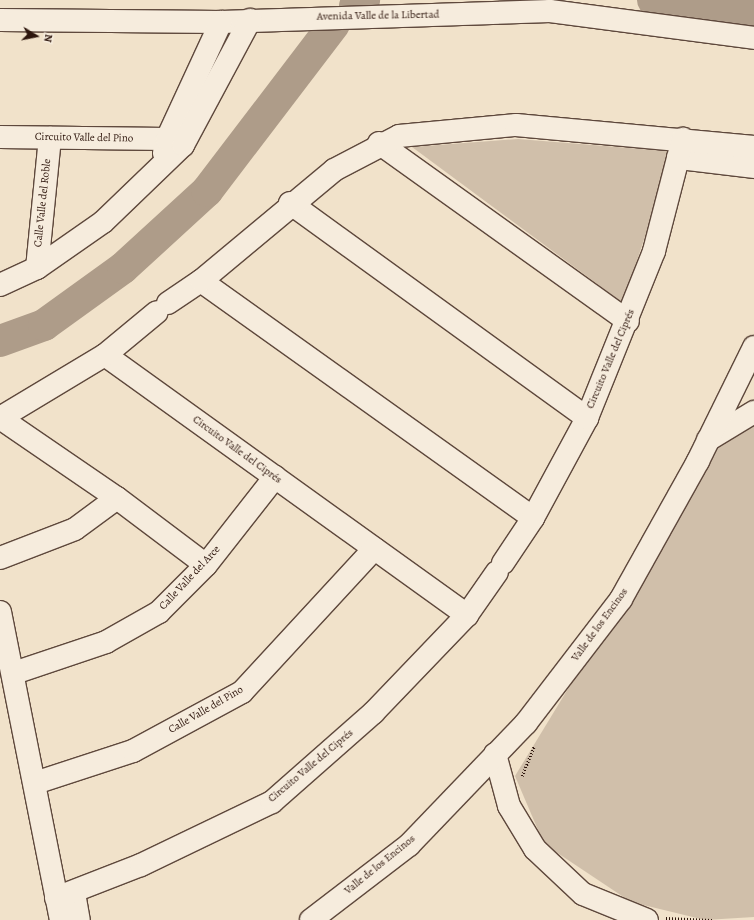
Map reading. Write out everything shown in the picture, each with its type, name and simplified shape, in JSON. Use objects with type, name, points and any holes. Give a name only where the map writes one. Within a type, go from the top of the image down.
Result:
[{"type":"street","name":"Avenida Valle de la Libertad","points":[[0,20],[221,22],[550,11],[754,38]]},
{"type":"street","points":[[0,285],[37,268],[103,222],[163,160],[250,20]]},
{"type":"street","points":[[175,142],[221,22]]},
{"type":"street","points":[[206,565],[117,498],[0,418],[105,355],[163,308],[201,281],[290,203],[334,170],[379,143],[399,136],[495,125],[680,149],[754,167]]},
{"type":"street","name":"Circuito Valle del Pino","points":[[0,137],[175,142]]},
{"type":"street","name":"Calle Valle del Roble","points":[[37,268],[50,138]]},
{"type":"street","points":[[379,143],[628,321]]},
{"type":"street","points":[[680,149],[754,148]]},
{"type":"street","name":"Circuito Valle del Ciprés","points":[[65,896],[272,802],[373,713],[467,615],[533,518],[586,418],[628,321],[654,251],[680,149]]},
{"type":"street","points":[[290,203],[586,418]]},
{"type":"street","points":[[201,281],[533,518]]},
{"type":"street","name":"Valle de los Encinos","points":[[311,920],[409,845],[526,723],[621,599],[708,440],[754,347]]},
{"type":"street","name":"Circuito Valle del Ciprés","points":[[105,355],[467,615]]},
{"type":"street","name":"Valle de los Encinos","points":[[708,440],[754,412]]},
{"type":"street","name":"Calle Valle del Arce","points":[[14,673],[106,642],[159,612],[206,565],[275,478]]},
{"type":"street","points":[[0,558],[75,529],[117,498]]},
{"type":"street","name":"Calle Valle del Pino","points":[[35,783],[133,751],[242,692],[374,549]]},
{"type":"street","points":[[0,612],[14,673],[35,783],[65,896],[79,920]]},
{"type":"street","points":[[495,754],[509,806],[535,849],[583,894],[654,918]]},
{"type":"street","points":[[61,920],[65,896]]},
{"type":"path","points":[[521,784],[528,754],[537,742]]},
{"type":"path","points":[[654,918],[712,920]]},
{"type":"shaded area","points":[[518,139],[667,151],[661,188],[623,303],[412,147]]},
{"type":"shaded area","points":[[754,422],[754,917],[705,920],[631,902],[544,844],[515,776],[718,442]]},
{"type":"waterway","points":[[355,6],[364,0]]},
{"type":"waterway","points":[[653,0],[754,14]]},
{"type":"waterway","points":[[0,341],[44,325],[123,268],[207,191],[334,24]]}]
